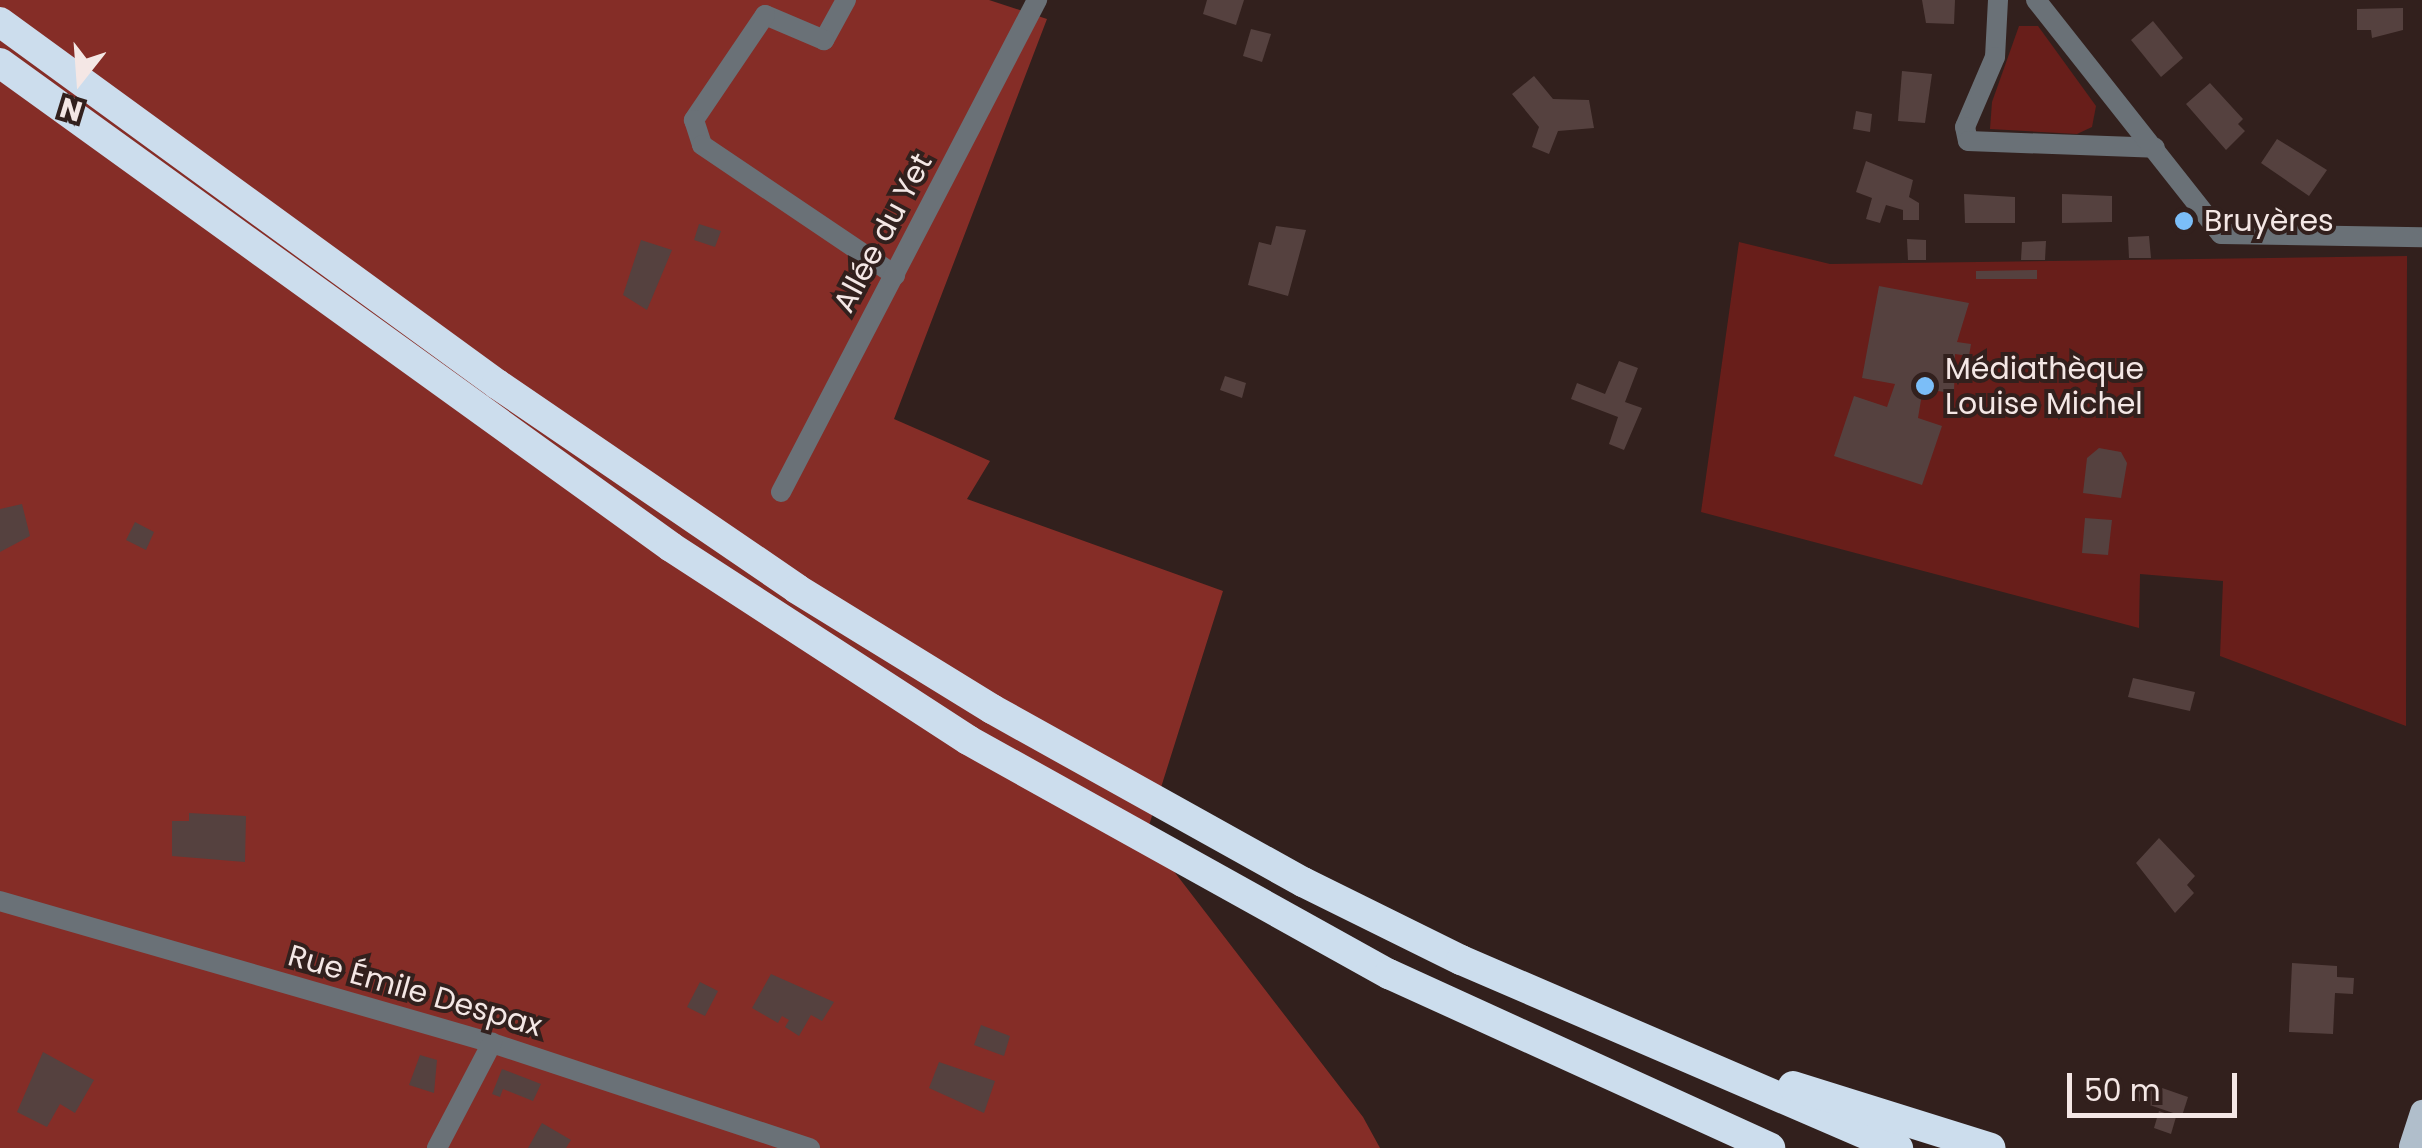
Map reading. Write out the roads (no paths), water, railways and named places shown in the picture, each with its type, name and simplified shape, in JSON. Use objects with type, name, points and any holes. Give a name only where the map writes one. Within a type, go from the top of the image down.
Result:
[{"type":"highway","points":[[0,22],[496,384],[814,600],[1303,882],[1624,1033],[1898,1148]]},
{"type":"highway","points":[[0,63],[656,536],[892,692],[1284,918],[1497,1026],[1770,1148]]},
{"type":"highway","points":[[1497,1026],[1639,1112],[1720,1148]]},
{"type":"highway","points":[[1624,1033],[1991,1148]]},
{"type":"main road","points":[[2414,1146],[2422,1112]]},
{"type":"street","points":[[846,0],[824,40],[765,15],[694,120],[702,146],[895,275]]},
{"type":"street","name":"Allée du Yet","points":[[781,492],[1037,0]]},
{"type":"street","points":[[1998,0],[1994,58],[1965,127],[1968,141],[2155,148]]},
{"type":"street","points":[[2036,0],[2221,234],[2422,237]]},
{"type":"street","name":"Rue Émile Despax","points":[[0,901],[492,1042],[810,1148]]},
{"type":"street","points":[[437,1148],[492,1042]]},
{"type":"place","name":"Bruyères","points":[[2184,221]]},
{"type":"place","name":"Médiathèque Louise Michel","points":[[1925,386]]}]
